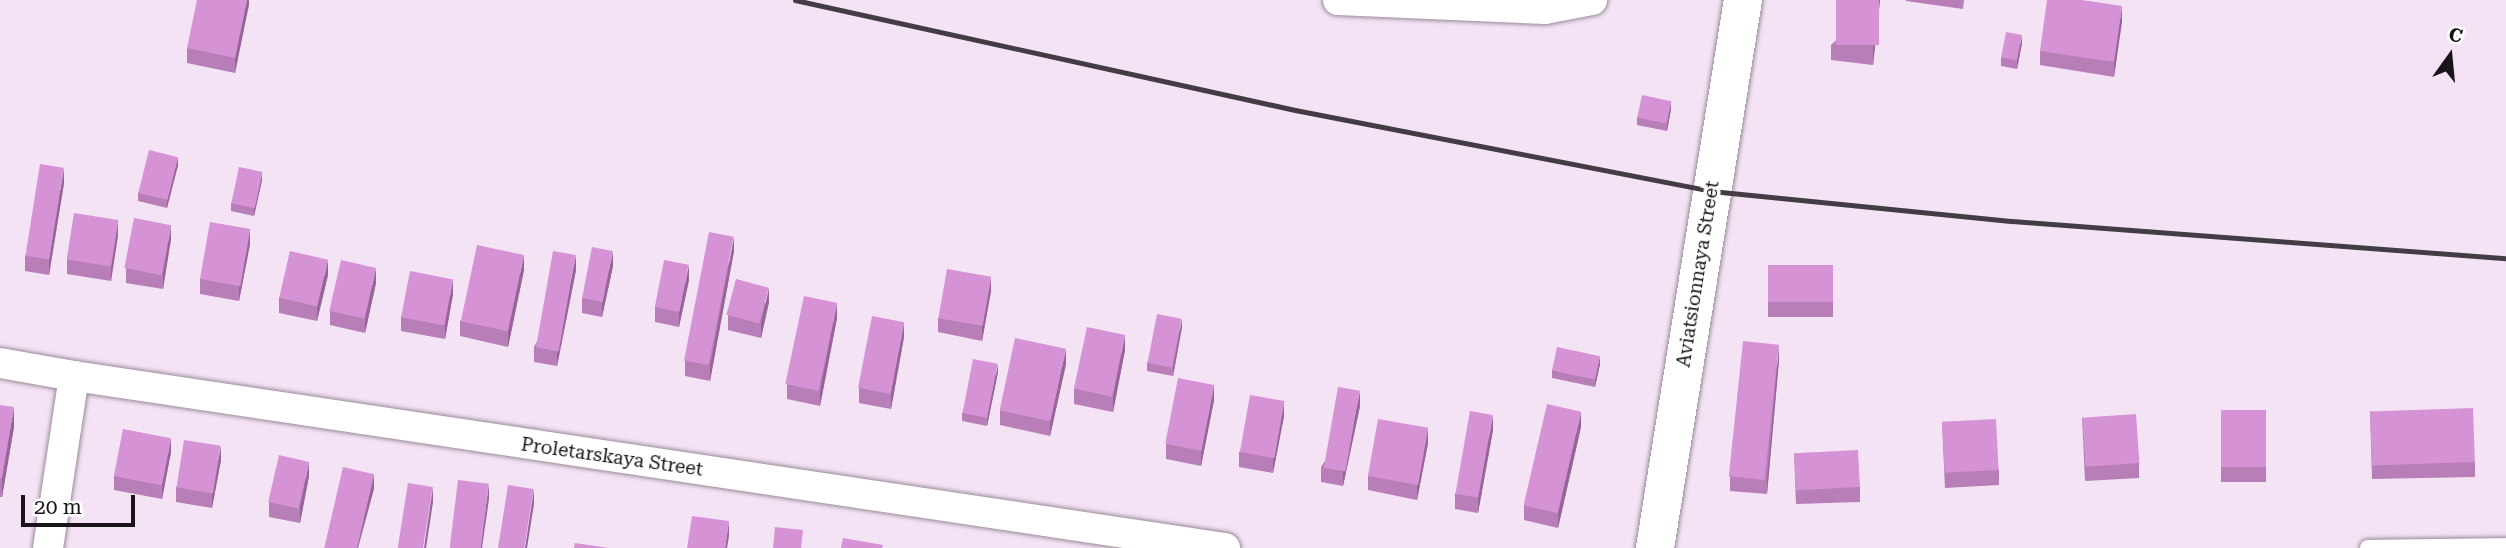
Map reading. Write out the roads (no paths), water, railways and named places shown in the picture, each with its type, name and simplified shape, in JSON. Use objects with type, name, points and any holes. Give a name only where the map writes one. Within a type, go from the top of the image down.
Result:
[{"type":"main road","name":"Aviatsionnaya Street","points":[[1655,548],[1743,0]]},
{"type":"street","points":[[1338,0],[1545,9],[1591,0]]},
{"type":"street","name":"Proletarskaya Street","points":[[0,363],[1225,548]]},
{"type":"street","points":[[48,548],[74,376]]},
{"type":"lane","points":[[2368,548],[2506,546]]},
{"type":"railway","points":[[795,0],[1295,110],[1711,191],[2011,221],[2506,258]]}]
